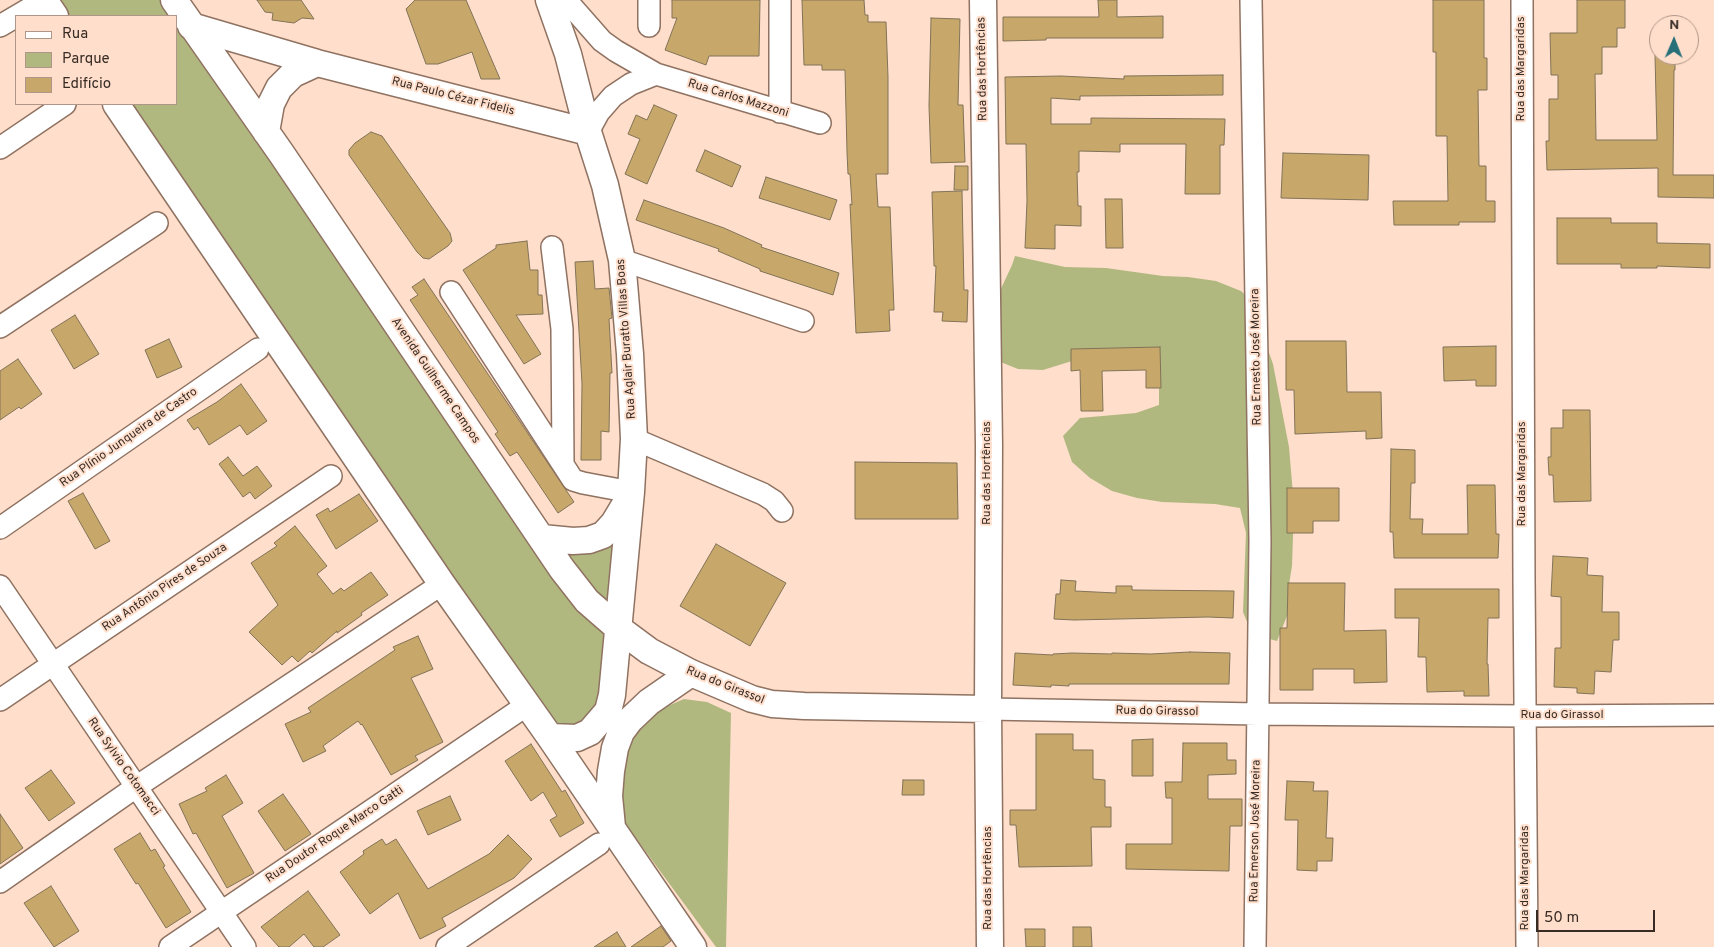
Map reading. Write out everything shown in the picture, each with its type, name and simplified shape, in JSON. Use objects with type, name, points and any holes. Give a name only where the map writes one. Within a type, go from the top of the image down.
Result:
[{"type":"main road","points":[[44,0],[54,15]]},
{"type":"main road","name":"Avenida Guilherme Campos","points":[[174,0],[266,132],[562,569],[587,601],[618,628]]},
{"type":"main road","name":"Rua Aglair Buratto Villas Boas","points":[[549,0],[568,54],[588,132],[605,185],[622,260],[630,354],[634,439],[618,628]]},
{"type":"main road","name":"Rua das Hortências","points":[[982,0],[989,445],[988,709],[990,947]]},
{"type":"main road","name":"Rua Paulo Cézar Fidelis","points":[[191,26],[317,63],[588,132]]},
{"type":"main road","points":[[266,132],[271,104],[278,88],[293,74],[317,63]]},
{"type":"main road","points":[[117,105],[442,584],[550,737],[606,837],[693,947]]},
{"type":"main road","points":[[542,538],[573,541],[589,540],[603,535],[614,523],[631,492]]},
{"type":"main road","name":"Rua do Girassol","points":[[618,628],[649,651],[691,673],[736,693],[772,704],[988,709]]},
{"type":"main road","points":[[550,737],[577,738],[590,732],[608,711],[612,695],[618,628]]},
{"type":"main road","points":[[606,837],[611,771],[615,748],[621,732],[630,720],[650,702],[691,673]]},
{"type":"street","points":[[19,15],[44,0]]},
{"type":"street","name":"Rua Carlos Mazzoni","points":[[566,0],[602,41],[656,74],[820,123]]},
{"type":"street","points":[[649,0],[649,26]]},
{"type":"street","points":[[780,0],[780,112]]},
{"type":"street","name":"Rua Ernesto José Moreira","points":[[1251,0],[1260,541],[1258,714]]},
{"type":"street","name":"Rua das Margaridas","points":[[1522,0],[1526,947]]},
{"type":"street","points":[[0,26],[15,17]]},
{"type":"street","points":[[588,132],[599,112],[614,96],[631,84],[656,74]]},
{"type":"street","points":[[0,148],[64,105]]},
{"type":"street","points":[[0,327],[158,223]]},
{"type":"street","points":[[552,247],[562,329],[563,463]]},
{"type":"street","points":[[622,260],[803,321]]},
{"type":"street","points":[[451,292],[573,480],[631,492]]},
{"type":"street","name":"Rua Plínio Junqueira de Castro","points":[[0,528],[258,349]]},
{"type":"street","points":[[634,439],[763,494],[774,501],[782,511]]},
{"type":"street","name":"Rua Antônio Pires de Souza","points":[[0,700],[331,476]]},
{"type":"street","points":[[0,882],[136,787],[442,584]]},
{"type":"street","name":"Rua Sylvio Cotomacci","points":[[0,586],[245,947]]},
{"type":"street","name":"Rua Doutor Roque Marco Gatti","points":[[170,947],[527,705]]},
{"type":"street","name":"Rua do Girassol","points":[[988,709],[1258,714],[1714,715]]},
{"type":"street","name":"Rua Emerson José Moreira","points":[[1255,947],[1258,714]]},
{"type":"street","points":[[447,947],[606,837]]},
{"type":"green space","points":[[57,0],[165,0],[175,15],[67,15]]},
{"type":"green space","points":[[178,19],[602,628],[604,635],[597,714],[581,731],[553,724],[129,105],[178,105]]},
{"type":"green space","points":[[1015,256],[1065,267],[1106,268],[1216,281],[1241,291],[1259,307],[1262,333],[1273,364],[1289,447],[1294,506],[1292,566],[1287,616],[1277,641],[1252,634],[1243,612],[1246,533],[1240,508],[1215,504],[1162,502],[1137,498],[1112,491],[1090,478],[1072,462],[1063,436],[1080,418],[1136,413],[1159,405],[1159,380],[1144,357],[1072,361],[1043,370],[1018,369],[993,359],[992,308]]},
{"type":"green space","points":[[618,537],[607,605],[567,552]]},
{"type":"green space","points":[[684,699],[707,702],[731,713],[726,947],[716,947],[618,814],[628,743],[644,722],[661,709]]},
{"type":"building","points":[[257,0],[301,0],[314,19],[302,18],[294,23],[272,20],[273,13],[265,12]]},
{"type":"building","points":[[415,0],[466,0],[500,79],[481,79],[472,52],[438,64],[426,64],[406,9]]},
{"type":"building","points":[[672,0],[760,0],[759,56],[709,56],[706,65],[665,50],[677,18],[672,18]]},
{"type":"building","points":[[802,0],[864,0],[865,15],[868,15],[868,22],[886,22],[888,174],[876,174],[878,207],[890,207],[894,310],[889,310],[890,331],[856,333],[845,70],[822,70],[822,65],[804,65]]},
{"type":"building","points":[[1098,0],[1117,0],[1117,17],[1163,16],[1163,38],[1046,38],[1046,40],[1003,41],[1003,17],[1099,17]]},
{"type":"building","points":[[1433,0],[1484,0],[1484,58],[1487,58],[1487,90],[1478,90],[1479,166],[1486,166],[1486,201],[1495,201],[1495,222],[1459,222],[1459,225],[1394,225],[1393,201],[1448,201],[1447,136],[1436,136],[1436,52],[1433,52]]},
{"type":"building","points":[[1577,0],[1625,0],[1625,28],[1617,28],[1617,47],[1602,47],[1602,74],[1595,74],[1596,140],[1657,140],[1655,65],[1675,65],[1673,175],[1714,175],[1714,198],[1658,197],[1658,168],[1547,170],[1546,141],[1549,141],[1549,99],[1558,99],[1558,75],[1551,75],[1550,33],[1577,33]]},
{"type":"building","points":[[931,18],[960,19],[958,105],[963,105],[965,162],[931,163],[929,106]]},
{"type":"building","points":[[1223,75],[1223,95],[1080,96],[1080,100],[1051,98],[1051,124],[1091,124],[1091,118],[1225,119],[1224,145],[1220,145],[1220,194],[1185,194],[1186,144],[1120,144],[1120,152],[1079,151],[1079,172],[1077,172],[1078,206],[1081,206],[1081,226],[1055,225],[1055,249],[1025,248],[1027,201],[1026,144],[1006,144],[1005,77],[1061,76],[1124,79],[1124,76]]},
{"type":"building","points":[[654,105],[677,115],[647,184],[625,174],[640,139],[628,134],[636,115],[647,120]]},
{"type":"building","points":[[371,132],[382,136],[450,233],[452,241],[448,246],[429,259],[423,258],[417,252],[349,155],[349,150],[355,143]]},
{"type":"building","points":[[705,150],[741,166],[732,187],[696,171]]},
{"type":"building","points":[[1283,153],[1369,155],[1368,200],[1281,198]]},
{"type":"building","points":[[955,166],[968,166],[968,190],[954,190]]},
{"type":"building","points":[[766,177],[837,200],[830,220],[759,198]]},
{"type":"building","points":[[962,191],[964,290],[968,290],[967,322],[942,321],[943,312],[934,312],[936,266],[934,266],[932,192]]},
{"type":"building","points":[[1105,199],[1122,199],[1123,248],[1106,248]]},
{"type":"building","points":[[644,200],[724,228],[762,245],[761,247],[839,273],[833,295],[760,271],[760,269],[718,251],[719,249],[636,220]]},
{"type":"building","points":[[1557,218],[1611,218],[1611,223],[1657,223],[1657,243],[1710,244],[1710,268],[1657,266],[1657,268],[1621,268],[1621,264],[1557,264]]},
{"type":"building","points":[[527,241],[530,270],[538,270],[538,295],[542,295],[543,314],[516,315],[541,354],[524,364],[463,270],[496,248],[496,245]]},
{"type":"building","points":[[593,261],[595,289],[609,288],[612,318],[609,319],[612,373],[610,373],[609,432],[601,431],[601,460],[581,460],[582,384],[575,262]]},
{"type":"building","points":[[424,279],[574,502],[558,513],[517,452],[510,456],[495,434],[498,432],[410,300],[418,295],[412,287]]},
{"type":"building","points":[[75,315],[99,354],[74,369],[51,330]]},
{"type":"building","points":[[169,339],[182,367],[157,378],[145,350]]},
{"type":"building","points":[[1286,341],[1346,341],[1347,392],[1381,392],[1382,438],[1366,439],[1366,431],[1295,434],[1294,390],[1286,390]]},
{"type":"building","points":[[1496,346],[1496,386],[1476,386],[1476,380],[1444,381],[1443,347]]},
{"type":"building","points":[[1160,347],[1161,388],[1146,388],[1146,370],[1102,371],[1103,411],[1081,411],[1080,370],[1071,371],[1071,349]]},
{"type":"building","points":[[18,359],[42,394],[21,409],[19,407],[0,420],[0,371]]},
{"type":"building","points":[[241,384],[267,421],[247,435],[240,425],[209,445],[198,427],[194,430],[187,420],[217,402]]},
{"type":"building","points":[[1563,410],[1590,410],[1591,501],[1554,502],[1553,475],[1549,475],[1548,457],[1551,457],[1551,428],[1563,428]]},
{"type":"building","points":[[1391,449],[1415,450],[1415,483],[1411,483],[1410,519],[1423,519],[1422,534],[1468,534],[1467,485],[1495,485],[1496,534],[1499,534],[1498,558],[1394,558],[1393,532],[1390,532]]},
{"type":"building","points":[[228,457],[243,476],[257,466],[272,486],[255,499],[250,492],[243,497],[219,464]]},
{"type":"building","points":[[855,462],[957,463],[958,519],[855,519]]},
{"type":"building","points":[[1287,488],[1339,488],[1339,521],[1313,521],[1313,533],[1287,533]]},
{"type":"building","points":[[83,493],[110,541],[95,549],[68,501]]},
{"type":"building","points":[[359,494],[378,521],[336,549],[316,515],[328,508],[330,512]]},
{"type":"building","points":[[295,526],[327,566],[317,574],[333,594],[341,588],[344,591],[371,572],[388,595],[361,613],[362,615],[337,633],[337,631],[312,653],[310,651],[298,662],[292,656],[282,665],[249,632],[278,605],[251,563],[277,546],[274,543]]},
{"type":"building","points":[[716,544],[786,583],[750,646],[680,606]]},
{"type":"building","points":[[1553,556],[1588,558],[1587,575],[1603,576],[1602,612],[1619,612],[1619,640],[1613,640],[1611,672],[1595,671],[1594,694],[1577,693],[1577,688],[1554,687],[1555,648],[1561,648],[1561,597],[1551,596]]},
{"type":"building","points":[[1061,580],[1076,581],[1075,591],[1116,593],[1116,586],[1132,586],[1132,590],[1234,591],[1233,618],[1054,619],[1056,594],[1060,594]]},
{"type":"building","points":[[1288,583],[1345,583],[1344,631],[1386,630],[1387,682],[1354,683],[1354,669],[1313,669],[1313,690],[1280,690],[1280,628],[1287,628]]},
{"type":"building","points":[[1395,589],[1499,589],[1499,618],[1488,618],[1487,664],[1489,696],[1464,696],[1464,691],[1427,692],[1426,657],[1418,657],[1419,618],[1395,618]]},
{"type":"building","points":[[418,636],[433,669],[411,678],[443,742],[415,756],[418,760],[391,775],[362,724],[358,721],[323,746],[326,751],[303,762],[285,724],[311,712],[308,708],[395,650],[393,647]]},
{"type":"building","points":[[1190,652],[1230,653],[1229,684],[1069,684],[1069,686],[1051,685],[1051,687],[1013,685],[1015,653],[1053,655],[1072,653],[1151,654]]},
{"type":"building","points":[[1036,734],[1073,734],[1073,750],[1093,750],[1093,779],[1105,780],[1105,807],[1111,807],[1111,827],[1091,827],[1092,866],[1019,867],[1016,825],[1010,825],[1010,810],[1036,810]]},
{"type":"building","points":[[1153,739],[1153,776],[1132,776],[1132,740]]},
{"type":"building","points":[[1183,743],[1227,743],[1227,760],[1236,760],[1236,774],[1208,775],[1208,799],[1242,799],[1242,826],[1230,826],[1229,871],[1126,869],[1126,844],[1172,844],[1172,798],[1166,798],[1165,782],[1182,782]]},
{"type":"building","points":[[531,744],[562,792],[565,790],[584,823],[560,837],[550,820],[557,816],[543,792],[531,801],[505,761]]},
{"type":"building","points":[[51,770],[75,803],[49,821],[25,788]]},
{"type":"building","points":[[226,775],[243,803],[222,816],[254,873],[227,888],[196,833],[193,834],[179,804],[207,791],[205,788]]},
{"type":"building","points":[[903,780],[924,780],[924,795],[902,795]]},
{"type":"building","points":[[1287,781],[1314,782],[1313,791],[1328,791],[1326,838],[1333,838],[1332,861],[1317,861],[1317,871],[1297,870],[1298,820],[1285,820]]},
{"type":"building","points":[[283,794],[311,834],[285,851],[258,811]]},
{"type":"building","points":[[450,796],[461,820],[428,835],[417,811]]},
{"type":"building","points":[[0,814],[23,848],[0,864]]},
{"type":"building","points":[[140,833],[151,851],[155,849],[165,866],[163,867],[191,912],[166,928],[114,849]]},
{"type":"building","points":[[508,835],[532,859],[514,878],[442,918],[446,926],[420,939],[398,893],[370,914],[340,872],[364,854],[363,851],[382,839],[386,845],[396,839],[428,889],[489,854]]},
{"type":"building","points":[[51,886],[79,931],[54,947],[24,903]]},
{"type":"building","points":[[308,891],[340,935],[323,947],[314,947],[304,934],[289,947],[279,947],[261,927]]},
{"type":"building","points":[[661,926],[671,941],[663,947],[631,947]]},
{"type":"building","points":[[1073,927],[1091,927],[1092,947],[1073,947]]},
{"type":"building","points":[[1025,929],[1045,929],[1045,947],[1026,947]]},
{"type":"building","points":[[617,932],[626,947],[594,947]]}]
